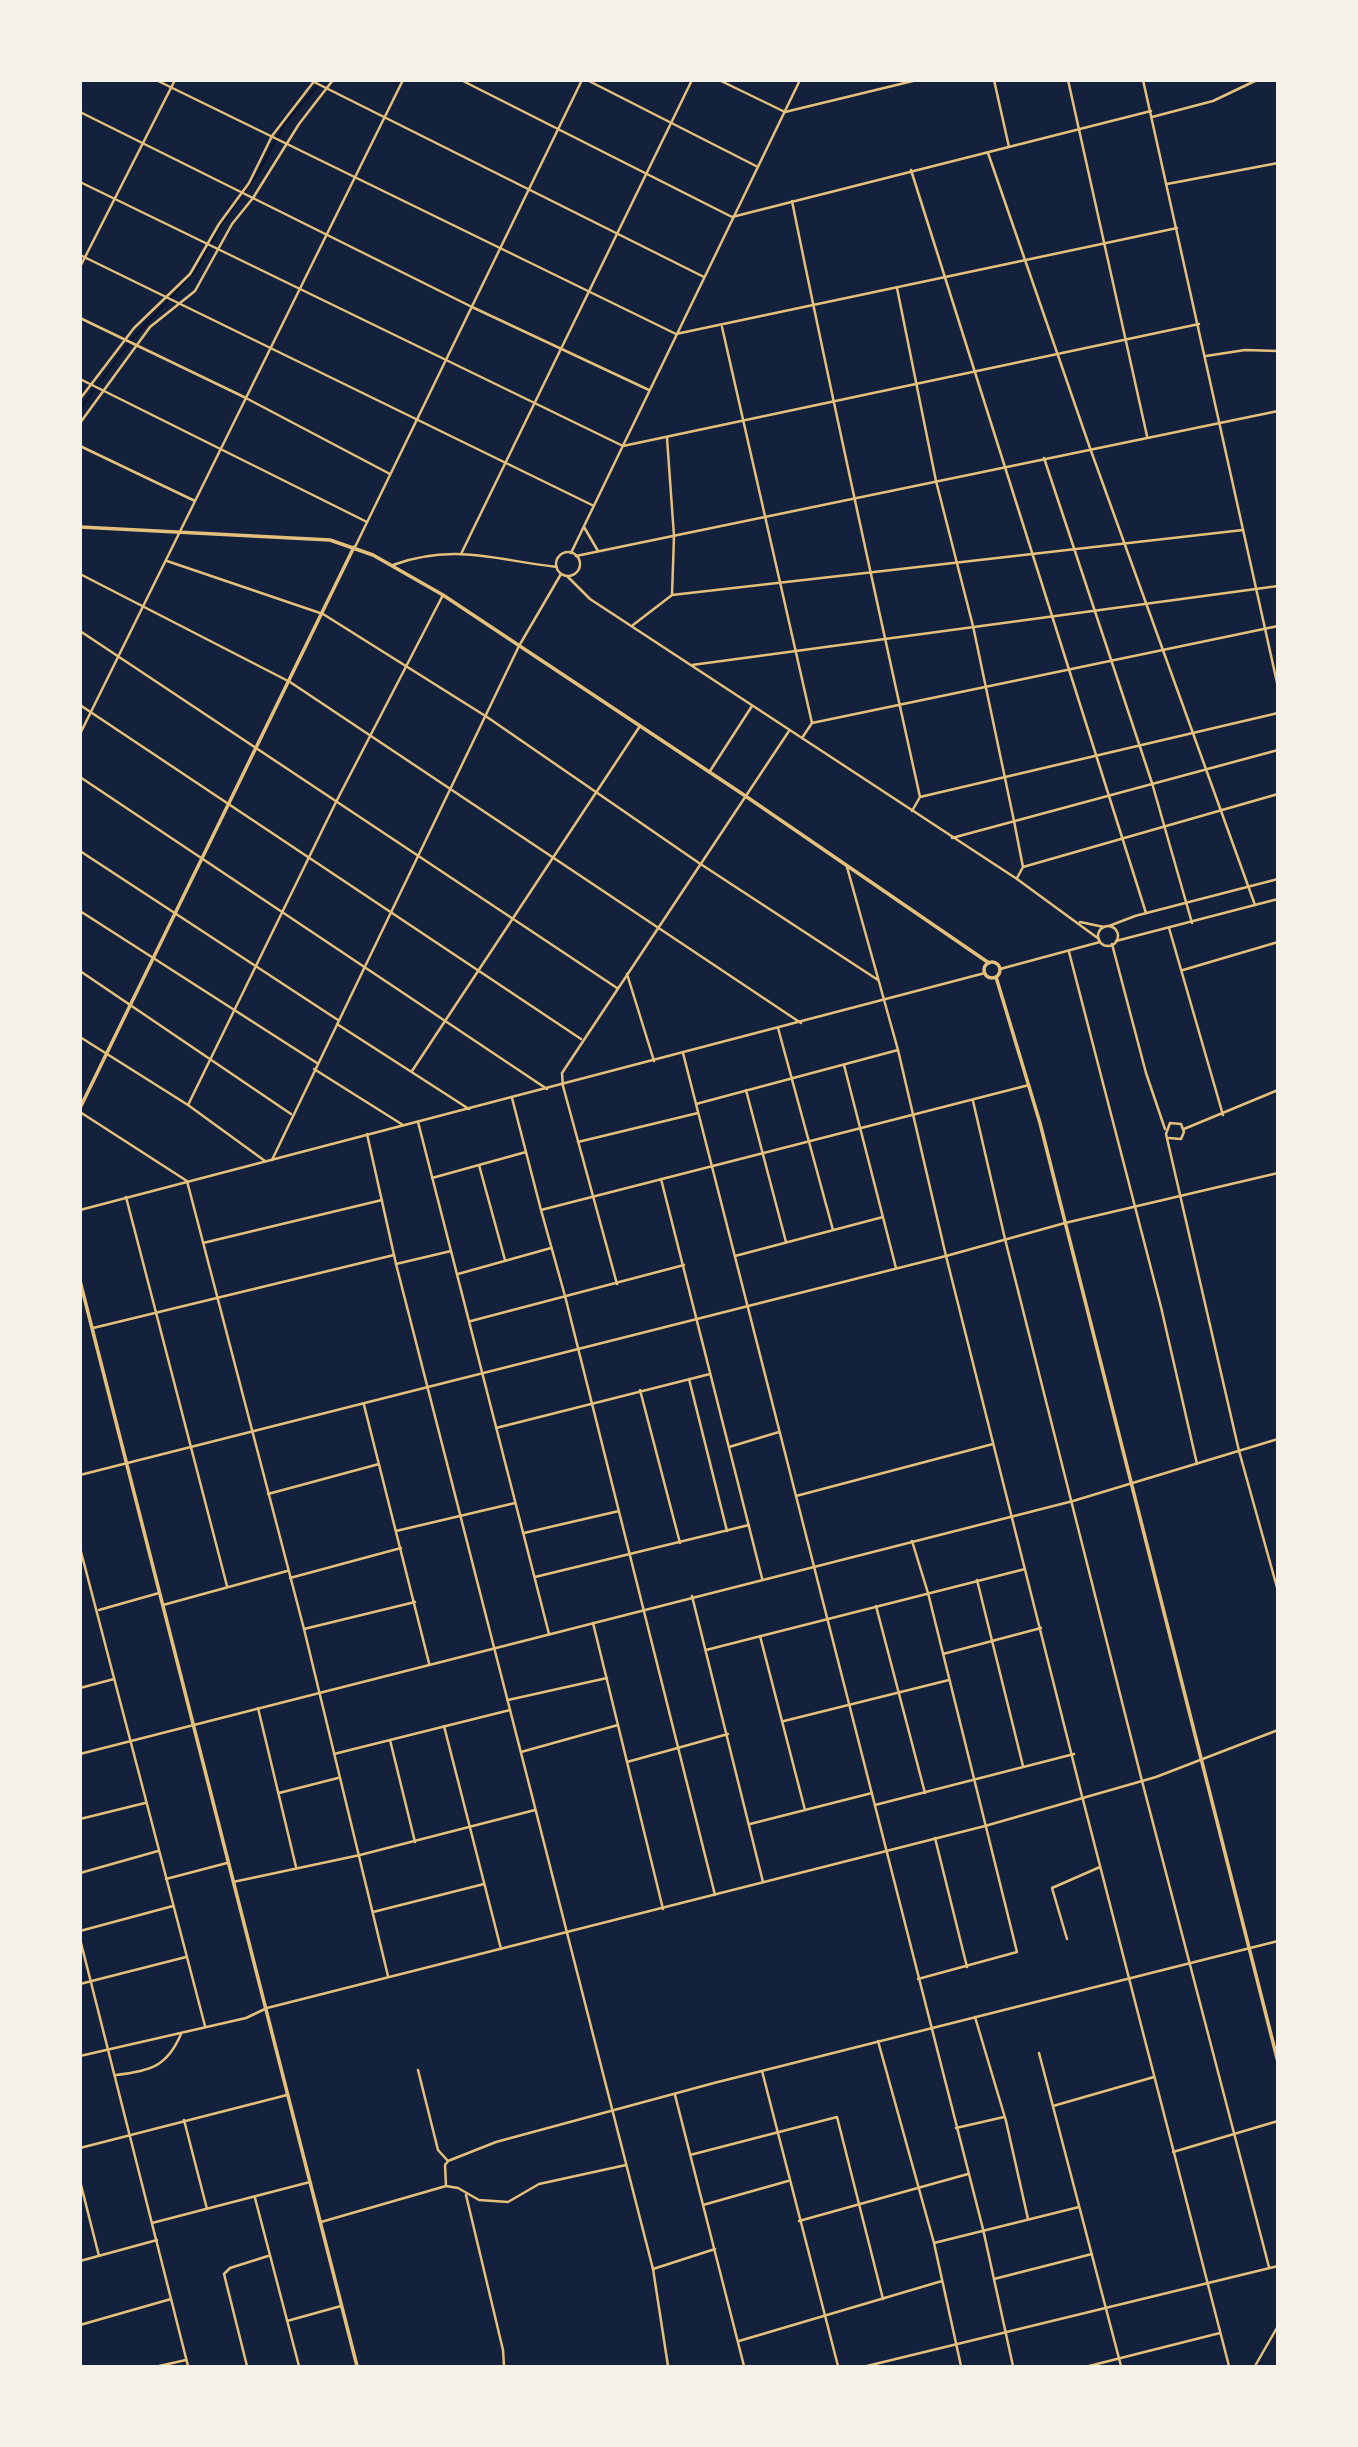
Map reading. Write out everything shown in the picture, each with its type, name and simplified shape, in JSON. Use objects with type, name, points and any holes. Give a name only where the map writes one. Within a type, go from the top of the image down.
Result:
[{"type":"main road","points":[[80,527],[330,540],[355,547],[393,565],[443,595],[710,772],[989,963],[996,963],[1000,969],[996,977],[1030,1085],[1129,1486],[1278,2062]]},
{"type":"main road","points":[[80,1110],[151,959],[355,547]]},
{"type":"main road","points":[[989,963],[985,973],[996,977]]},
{"type":"main road","points":[[80,1280],[357,2367]]},
{"type":"street","points":[[156,80],[354,175],[587,293],[676,334],[814,307],[1177,228]]},
{"type":"street","points":[[80,267],[175,80]]},
{"type":"street","points":[[80,423],[104,392],[135,343],[150,327],[195,291],[232,224],[252,198],[286,143],[333,80]]},
{"type":"street","points":[[80,734],[402,80]]},
{"type":"street","points":[[461,80],[559,127],[732,217],[1151,111]]},
{"type":"street","points":[[355,547],[500,250],[526,190],[582,80]]},
{"type":"street","points":[[587,80],[756,166]]},
{"type":"street","points":[[461,554],[692,80]]},
{"type":"street","points":[[719,80],[785,112],[917,80]]},
{"type":"street","points":[[571,553],[756,166],[800,80]]},
{"type":"street","points":[[994,80],[1009,147]]},
{"type":"street","points":[[1068,80],[1147,437]]},
{"type":"street","points":[[1143,80],[1278,687]]},
{"type":"street","points":[[1152,117],[1213,101],[1257,80]]},
{"type":"street","points":[[80,399],[142,319],[190,274],[272,136],[314,82],[704,277]]},
{"type":"street","points":[[80,112],[472,307],[649,390]]},
{"type":"street","points":[[988,153],[1090,448],[1255,905]]},
{"type":"street","points":[[1167,184],[1278,163]]},
{"type":"street","points":[[911,170],[1002,467],[1146,913]]},
{"type":"street","points":[[80,182],[623,446],[1199,324]]},
{"type":"street","points":[[792,200],[833,403],[873,570],[920,797],[912,811]]},
{"type":"street","points":[[80,255],[592,505]]},
{"type":"street","points":[[897,288],[936,481],[973,626],[1014,821],[1023,867],[1017,879]]},
{"type":"street","points":[[80,318],[244,397],[390,474]]},
{"type":"street","points":[[722,325],[812,723],[802,739]]},
{"type":"street","points":[[1206,356],[1245,350],[1278,351]]},
{"type":"street","points":[[80,379],[367,522]]},
{"type":"street","points":[[1278,411],[1219,421],[576,556],[571,553],[560,556],[557,567],[561,574],[568,576],[590,599],[1017,879],[1100,940],[1114,943],[1278,899]]},
{"type":"street","points":[[667,436],[674,536],[672,595]]},
{"type":"street","points":[[80,446],[195,501]]},
{"type":"street","points":[[1044,458],[1153,783],[1192,923]]},
{"type":"street","points":[[583,525],[598,551]]},
{"type":"street","points":[[633,625],[672,595],[873,570],[1243,530]]},
{"type":"street","points":[[393,565],[420,555],[461,554],[557,567]]},
{"type":"street","points":[[568,576],[579,569],[576,556]]},
{"type":"street","points":[[167,561],[323,614],[486,717],[699,863],[879,980]]},
{"type":"street","points":[[80,574],[145,605],[290,682],[657,924],[801,1023]]},
{"type":"street","points":[[272,1160],[291,1114],[453,788],[519,646],[561,574]]},
{"type":"street","points":[[692,665],[794,649],[1278,586]]},
{"type":"street","points":[[188,1105],[308,857],[443,595]]},
{"type":"street","points":[[812,723],[1278,626]]},
{"type":"street","points":[[80,631],[617,988]]},
{"type":"street","points":[[80,705],[583,1040]]},
{"type":"street","points":[[710,772],[752,706]]},
{"type":"street","points":[[920,797],[1278,713]]},
{"type":"street","points":[[412,1071],[640,726]]},
{"type":"street","points":[[617,1283],[563,1086],[562,1073],[657,924],[789,730]]},
{"type":"street","points":[[952,838],[1278,750]]},
{"type":"street","points":[[80,777],[204,856],[282,912],[547,1090]]},
{"type":"street","points":[[1023,867],[1121,836],[1278,794]]},
{"type":"street","points":[[80,850],[469,1109]]},
{"type":"street","points":[[847,866],[886,1000],[946,1256],[1229,2367]]},
{"type":"street","points":[[1077,921],[1109,926],[1146,913],[1278,879]]},
{"type":"street","points":[[80,911],[317,1063]]},
{"type":"street","points":[[1109,926],[1118,934],[1114,943],[1146,1073],[1166,1130],[1179,1198],[1240,1451],[1278,1591]]},
{"type":"street","points":[[1100,940],[1104,927]]},
{"type":"street","points":[[1169,928],[1223,1115]]},
{"type":"street","points":[[1000,969],[1100,940]]},
{"type":"street","points":[[1183,970],[1278,942]]},
{"type":"street","points":[[1068,951],[1135,1207],[1197,1464]]},
{"type":"street","points":[[80,971],[291,1114]]},
{"type":"street","points":[[80,1210],[367,1134],[563,1086],[985,973]]},
{"type":"street","points":[[627,974],[654,1061]]},
{"type":"street","points":[[778,1028],[833,1230]]},
{"type":"street","points":[[80,1037],[188,1105],[265,1161]]},
{"type":"street","points":[[696,1104],[898,1050]]},
{"type":"street","points":[[683,1053],[983,2229],[1013,2367]]},
{"type":"street","points":[[844,1065],[896,1268]]},
{"type":"street","points":[[314,1069],[403,1125]]},
{"type":"street","points":[[541,1210],[1030,1085]]},
{"type":"street","points":[[746,1090],[786,1242]]},
{"type":"street","points":[[1184,1129],[1278,1090]]},
{"type":"street","points":[[512,1098],[565,1296],[715,1895]]},
{"type":"street","points":[[973,1101],[1004,1239],[1269,2267]]},
{"type":"street","points":[[80,1110],[187,1181],[304,1629],[317,1692],[360,1855],[388,1976]]},
{"type":"street","points":[[579,1142],[699,1113]]},
{"type":"street","points":[[418,1122],[549,1634]]},
{"type":"street","points":[[1166,1130],[1176,1122],[1184,1129]]},
{"type":"street","points":[[1168,1138],[1181,1139],[1184,1129]]},
{"type":"street","points":[[367,1134],[396,1264],[653,2269],[668,2367]]},
{"type":"street","points":[[432,1178],[526,1152]]},
{"type":"street","points":[[479,1165],[505,1260]]},
{"type":"street","points":[[80,1475],[364,1405],[1065,1223],[1278,1173]]},
{"type":"street","points":[[661,1180],[762,1578]]},
{"type":"street","points":[[126,1197],[227,1586]]},
{"type":"street","points":[[203,1242],[382,1200]]},
{"type":"street","points":[[735,1256],[883,1217]]},
{"type":"street","points":[[458,1274],[551,1248]]},
{"type":"street","points":[[396,1264],[451,1251]]},
{"type":"street","points":[[93,1328],[219,1300],[394,1255]]},
{"type":"street","points":[[471,1321],[684,1265]]},
{"type":"street","points":[[80,1312],[88,1310]]},
{"type":"street","points":[[496,1428],[710,1374]]},
{"type":"street","points":[[689,1379],[727,1531]]},
{"type":"street","points":[[640,1390],[680,1543]]},
{"type":"street","points":[[364,1405],[429,1663]]},
{"type":"street","points":[[729,1447],[780,1432]]},
{"type":"street","points":[[80,1754],[762,1578],[1073,1501],[1129,1486],[1278,1438]]},
{"type":"street","points":[[796,1496],[994,1443]]},
{"type":"street","points":[[268,1494],[379,1464]]},
{"type":"street","points":[[396,1531],[515,1503]]},
{"type":"street","points":[[524,1533],[619,1511]]},
{"type":"street","points":[[536,1577],[631,1556],[749,1525]]},
{"type":"street","points":[[912,1541],[928,1593],[1017,1952],[918,1979]]},
{"type":"street","points":[[80,1548],[99,1610],[205,2026]]},
{"type":"street","points":[[290,1578],[401,1548]]},
{"type":"street","points":[[706,1650],[1026,1568]]},
{"type":"street","points":[[163,1605],[288,1571]]},
{"type":"street","points":[[977,1580],[1023,1766]]},
{"type":"street","points":[[99,1610],[160,1593]]},
{"type":"street","points":[[692,1596],[763,1882]]},
{"type":"street","points":[[304,1629],[415,1602]]},
{"type":"street","points":[[876,1606],[925,1793]]},
{"type":"street","points":[[593,1623],[663,1909]]},
{"type":"street","points":[[943,1654],[1041,1628]]},
{"type":"street","points":[[760,1636],[805,1810]]},
{"type":"street","points":[[80,1688],[116,1678]]},
{"type":"street","points":[[508,1700],[607,1678]]},
{"type":"street","points":[[784,1721],[949,1680]]},
{"type":"street","points":[[258,1708],[296,1867]]},
{"type":"street","points":[[334,1754],[510,1710]]},
{"type":"street","points":[[521,1752],[618,1725]]},
{"type":"street","points":[[444,1726],[500,1949]]},
{"type":"street","points":[[80,2056],[246,2018],[267,2008],[388,1976],[567,1934],[985,1826],[1082,1796],[1142,1781],[1278,1730]]},
{"type":"street","points":[[627,1762],[728,1734]]},
{"type":"street","points":[[390,1739],[415,1842]]},
{"type":"street","points":[[875,1805],[1074,1754]]},
{"type":"street","points":[[279,1793],[338,1778]]},
{"type":"street","points":[[750,1824],[872,1793]]},
{"type":"street","points":[[80,1819],[147,1803]]},
{"type":"street","points":[[233,1882],[415,1842],[536,1810]]},
{"type":"street","points":[[936,1839],[967,1967]]},
{"type":"street","points":[[80,1873],[159,1851]]},
{"type":"street","points":[[166,1879],[228,1863]]},
{"type":"street","points":[[1067,1939],[1052,1888],[1100,1867]]},
{"type":"street","points":[[373,1912],[484,1884]]},
{"type":"street","points":[[80,1931],[173,1906]]},
{"type":"street","points":[[80,1939],[132,2135],[188,2367]]},
{"type":"street","points":[[446,2186],[444,2165],[447,2161],[496,2142],[762,2071],[1278,1941]]},
{"type":"street","points":[[80,1984],[186,1957]]},
{"type":"street","points":[[975,2017],[1005,2117],[1028,2219]]},
{"type":"street","points":[[116,2075],[158,2066],[173,2053],[181,2032]]},
{"type":"street","points":[[878,2042],[916,2188],[934,2243],[961,2367]]},
{"type":"street","points":[[1039,2053],[1121,2367]]},
{"type":"street","points":[[418,2070],[438,2150],[447,2161]]},
{"type":"street","points":[[762,2071],[838,2367]]},
{"type":"street","points":[[1053,2106],[1154,2077]]},
{"type":"street","points":[[674,2094],[744,2367]]},
{"type":"street","points":[[80,2148],[287,2095]]},
{"type":"street","points":[[690,2155],[837,2117],[883,2299]]},
{"type":"street","points":[[956,2128],[1005,2117]]},
{"type":"street","points":[[184,2120],[207,2210]]},
{"type":"street","points":[[1173,2152],[1278,2121]]},
{"type":"street","points":[[320,2222],[446,2186],[458,2188],[466,2195],[491,2202],[508,2202],[539,2185],[626,2165]]},
{"type":"street","points":[[799,2221],[969,2174]]},
{"type":"street","points":[[703,2205],[789,2180]]},
{"type":"street","points":[[80,2181],[99,2256]]},
{"type":"street","points":[[152,2223],[310,2182]]},
{"type":"street","points":[[466,2195],[503,2350],[504,2367]]},
{"type":"street","points":[[255,2198],[299,2367]]},
{"type":"street","points":[[934,2243],[1079,2207]]},
{"type":"street","points":[[80,2261],[157,2241]]},
{"type":"street","points":[[653,2269],[715,2249]]},
{"type":"street","points":[[994,2279],[1092,2254]]},
{"type":"street","points":[[247,2367],[224,2274],[230,2267],[269,2256]]},
{"type":"street","points":[[867,2367],[1206,2281],[1278,2266]]},
{"type":"street","points":[[738,2341],[942,2281]]},
{"type":"street","points":[[80,2325],[171,2300]]},
{"type":"street","points":[[287,2321],[341,2305]]},
{"type":"street","points":[[1255,2367],[1278,2326]]},
{"type":"street","points":[[1089,2367],[1220,2333]]},
{"type":"street","points":[[159,2367],[187,2360]]},
{"type":"street","points":[[1258,2361],[1262,2367]]},
{"type":"waterway","points":[[80,409],[128,344],[196,270],[222,223],[257,175],[285,123],[323,80]]}]
